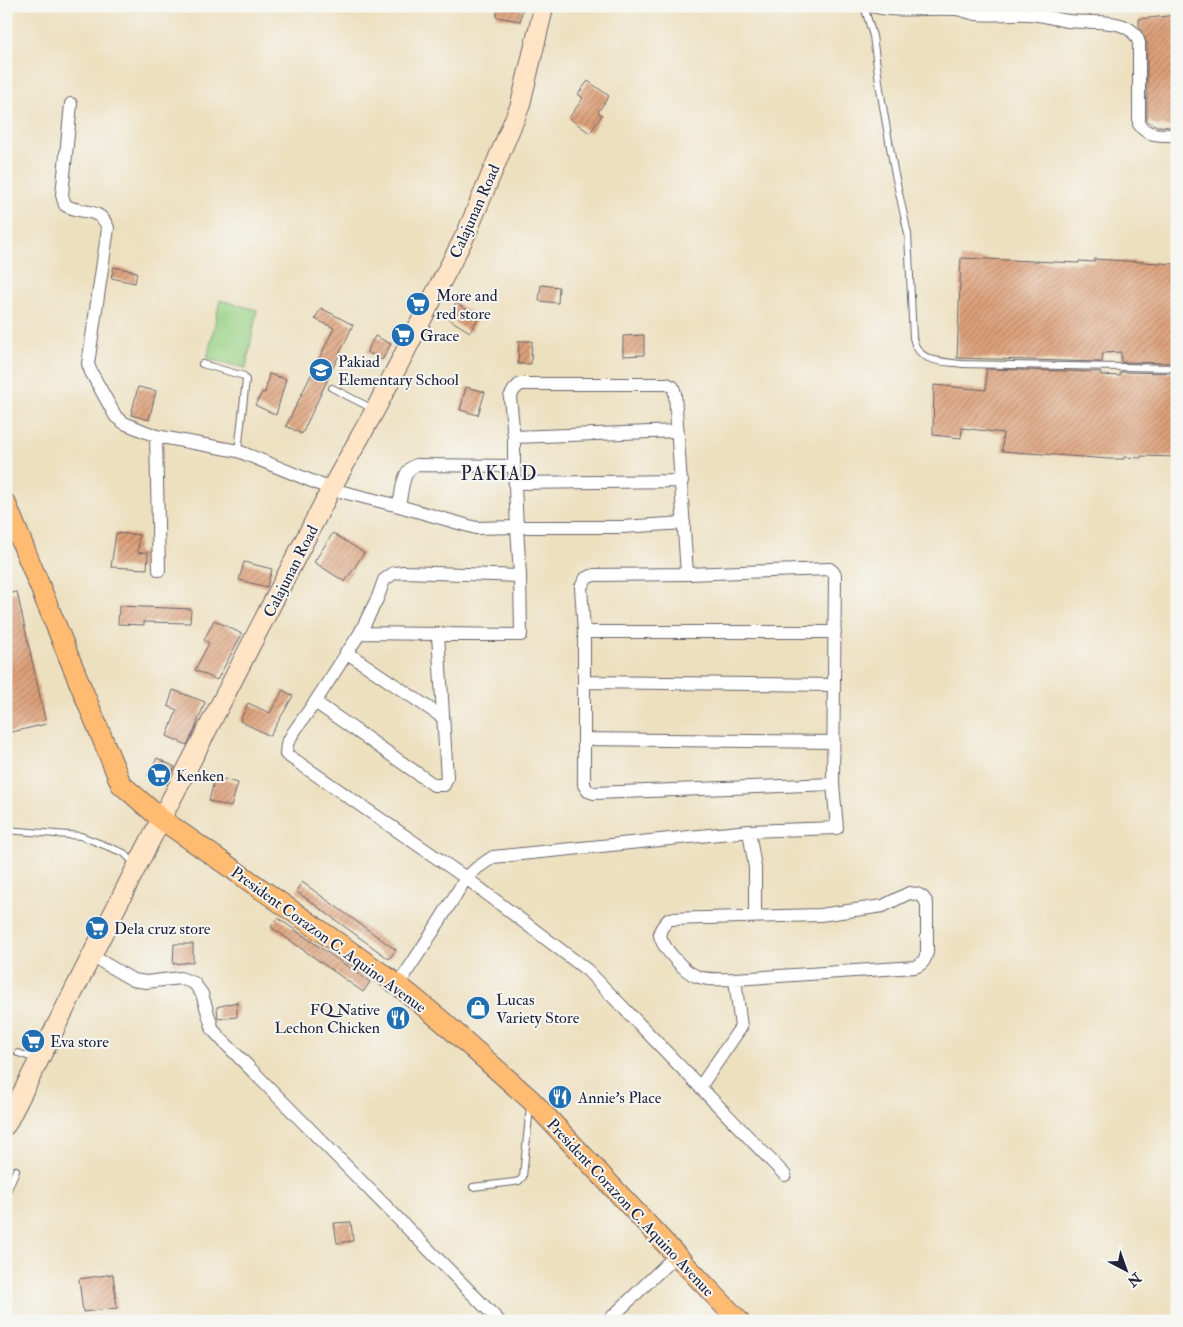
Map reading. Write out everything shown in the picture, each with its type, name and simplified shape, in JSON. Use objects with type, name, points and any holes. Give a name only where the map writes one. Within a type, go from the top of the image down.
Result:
[{"type":"main road","name":"Calajunan Road","points":[[6,1125],[331,489],[467,232],[520,106],[544,6]]},
{"type":"main road","name":"President Corazon C. Aquino Avenue","points":[[6,504],[121,784],[161,820],[398,985],[442,1021],[531,1100],[739,1321]]},
{"type":"street","points":[[871,6],[890,10],[956,9],[978,14],[1029,14],[1068,21],[1103,22],[1120,25],[1138,37],[1139,124],[1150,133],[1177,135]]},
{"type":"street","points":[[71,104],[62,195],[64,205],[71,209],[96,213],[106,222],[108,228],[88,364],[90,372],[116,416],[124,423],[156,436],[238,451],[331,489],[476,528],[622,527],[684,524]]},
{"type":"street","points":[[360,633],[521,635],[514,437],[510,397],[520,384],[667,384],[673,387],[682,481],[687,574]]},
{"type":"street","points":[[514,437],[678,431]]},
{"type":"street","points":[[156,436],[159,570]]},
{"type":"street","points":[[399,506],[407,472],[412,466],[514,466]]},
{"type":"street","points":[[516,483],[682,481]]},
{"type":"street","points":[[398,985],[466,878],[493,858],[749,831],[837,828],[833,784],[835,574],[830,569],[594,575],[586,578],[581,587],[584,632],[584,785],[588,791],[594,793],[833,784]]},
{"type":"street","points":[[520,576],[394,573],[384,580],[378,597],[360,633],[346,652],[316,702],[293,733],[287,744],[286,754],[466,878],[587,970],[786,1175]]},
{"type":"street","points":[[584,632],[835,632]]},
{"type":"street","points":[[316,702],[434,785],[444,785],[447,778],[438,635]]},
{"type":"street","points":[[346,652],[442,716]]},
{"type":"street","points":[[584,682],[834,685]]},
{"type":"street","points":[[585,740],[834,742]]},
{"type":"street","points":[[749,831],[754,868],[755,917]]},
{"type":"street","points":[[909,893],[920,894],[925,898],[927,904],[927,952],[921,964],[915,967],[710,979],[695,976],[680,964],[661,941],[660,932],[663,925],[669,920],[755,917],[820,914],[883,906],[909,893]]},
{"type":"street","points":[[92,956],[133,980],[146,982],[180,978],[194,983],[202,994],[214,1030],[224,1042],[499,1321]]},
{"type":"street","points":[[700,1087],[741,1027],[735,979]]},
{"type":"street","points":[[608,1321],[676,1256]]},
{"type":"lane","points":[[864,6],[873,36],[894,170],[908,234],[913,338],[919,352],[931,360],[962,364],[1177,368]]},
{"type":"lane","points":[[202,364],[244,376],[246,380],[238,451]]},
{"type":"lane","points":[[332,388],[374,410]]},
{"type":"lane","points":[[6,830],[81,836],[124,853],[137,866]]},
{"type":"lane","points":[[18,1053],[40,1060]]},
{"type":"lane","points":[[472,1187],[514,1182],[519,1181],[523,1177],[531,1100]]},
{"type":"lane","points":[[6,1194],[16,1170]]},
{"type":"green space","points":[[220,300],[257,310],[246,368],[207,359]]},
{"type":"building","points":[[498,6],[523,6],[520,21],[496,17]]},
{"type":"building","points":[[1177,15],[1177,127],[1157,126],[1147,121],[1147,43],[1139,27],[1139,19]]},
{"type":"building","points":[[588,81],[609,96],[598,112],[602,115],[590,133],[569,118],[583,98],[578,94]]},
{"type":"building","points":[[961,258],[1079,263],[1079,261],[1094,262],[1094,259],[1177,264],[1177,363],[1121,362],[1121,352],[1103,353],[1102,362],[957,358]]},
{"type":"building","points":[[114,267],[137,272],[135,283],[111,278]]},
{"type":"building","points":[[541,285],[559,287],[558,303],[539,301]]},
{"type":"building","points":[[456,303],[479,317],[470,332],[447,318]]},
{"type":"building","points":[[321,308],[353,325],[302,434],[286,426],[334,328],[315,319]]},
{"type":"building","points":[[644,335],[644,355],[623,356],[623,336]]},
{"type":"building","points":[[375,336],[391,344],[382,360],[367,352]]},
{"type":"building","points":[[519,341],[532,341],[531,364],[518,364]]},
{"type":"building","points":[[986,369],[1101,372],[1101,375],[1120,376],[1120,372],[1177,373],[1177,457],[1141,456],[1141,458],[1124,457],[1124,459],[1109,459],[1002,451],[1003,433],[962,428],[961,438],[933,435],[934,385],[986,390]]},
{"type":"building","points":[[269,374],[286,379],[276,415],[255,405],[262,392],[265,393]]},
{"type":"building","points":[[138,387],[156,391],[149,420],[131,415]]},
{"type":"building","points":[[466,387],[485,392],[478,415],[460,410]]},
{"type":"building","points":[[116,533],[139,535],[138,553],[148,552],[147,569],[111,567]]},
{"type":"building","points":[[333,533],[364,553],[345,582],[314,562]]},
{"type":"building","points":[[244,562],[272,569],[267,587],[239,580]]},
{"type":"building","points":[[17,592],[46,724],[8,733],[6,726],[6,594]]},
{"type":"building","points":[[119,606],[191,609],[190,623],[144,622],[144,625],[118,624]]},
{"type":"building","points":[[214,620],[242,634],[217,680],[195,670],[209,643],[204,640]]},
{"type":"building","points":[[173,690],[205,702],[187,745],[167,736],[177,710],[168,706]]},
{"type":"building","points":[[283,690],[293,696],[270,736],[240,721],[248,703],[270,713]]},
{"type":"building","points":[[157,758],[175,767],[166,784],[148,776]]},
{"type":"building","points":[[215,777],[238,783],[231,807],[209,801]]},
{"type":"building","points":[[302,882],[396,950],[389,959],[296,891]]},
{"type":"building","points":[[278,918],[370,982],[363,992],[271,927]]},
{"type":"building","points":[[174,944],[193,944],[193,962],[173,964]]},
{"type":"building","points":[[237,1002],[237,1017],[218,1019],[217,1007]]},
{"type":"building","points":[[351,1222],[353,1241],[337,1243],[334,1223]]},
{"type":"building","points":[[113,1274],[117,1308],[83,1312],[79,1279]]},
{"type":"place","name":"More and red store","points":[[418,304]]},
{"type":"place","name":"Grace","points":[[403,335]]},
{"type":"place","name":"Pakiad Elementary School","points":[[321,370]]},
{"type":"place","name":"Kenken","points":[[159,775]]},
{"type":"place","name":"Dela cruz store","points":[[97,928]]},
{"type":"place","name":"Lucas Variety Store","points":[[478,1008]]},
{"type":"place","name":"FQ Native Lechon Chicken","points":[[398,1018]]},
{"type":"place","name":"Eva store","points":[[33,1041]]},
{"type":"place","name":"Annie's Place","points":[[560,1097]]},
{"type":"district","name":"PAKIAD","points":[[499,473]]}]
